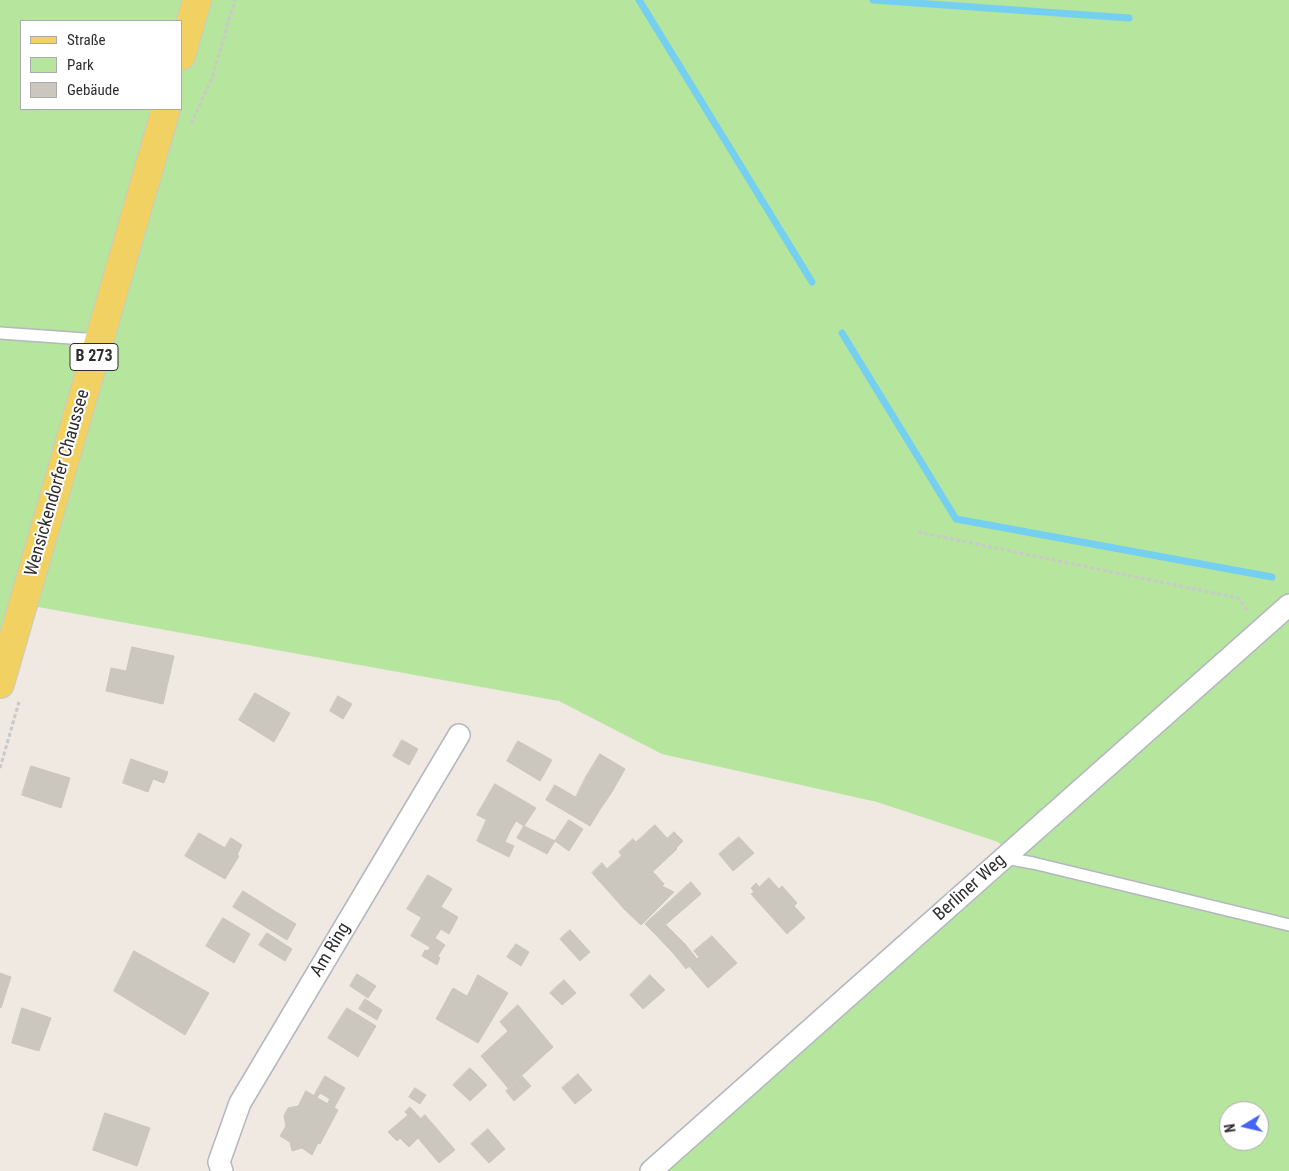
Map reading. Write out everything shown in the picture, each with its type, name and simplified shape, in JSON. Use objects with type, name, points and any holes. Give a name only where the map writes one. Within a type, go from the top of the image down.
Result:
[{"type":"main road","points":[[182,52],[197,0]]},
{"type":"main road","name":"Wensickendorfer Chaussee","points":[[0,684],[166,110]]},
{"type":"street","name":"Berliner Weg","points":[[651,1171],[1289,605]]},
{"type":"street","name":"Am Ring","points":[[222,1171],[219,1162],[240,1103],[459,734]]},
{"type":"lane","points":[[0,333],[100,340]]},
{"type":"lane","points":[[1005,858],[1043,865],[1289,925]]},
{"type":"path","points":[[918,532],[1238,598],[1262,630]]},
{"type":"green space","points":[[0,0],[1289,0],[1289,1171],[652,1171],[1008,851],[998,842],[877,802],[662,754],[559,701],[27,605],[0,660]]},
{"type":"building","points":[[132,647],[174,656],[163,704],[106,691],[111,668],[126,671]]},
{"type":"building","points":[[255,693],[290,713],[274,742],[239,720]]},
{"type":"building","points":[[338,696],[352,704],[343,719],[330,711]]},
{"type":"building","points":[[402,740],[418,749],[409,765],[393,756]]},
{"type":"building","points":[[518,741],[552,760],[540,781],[507,761]]},
{"type":"building","points":[[600,754],[625,769],[612,792],[586,777]]},
{"type":"building","points":[[131,759],[168,772],[164,783],[153,779],[148,792],[123,783]]},
{"type":"building","points":[[31,766],[70,778],[61,808],[22,795]]},
{"type":"building","points":[[586,777],[612,792],[599,811],[576,797]]},
{"type":"building","points":[[495,784],[536,808],[524,826],[516,821],[510,831],[477,815]]},
{"type":"building","points":[[555,785],[599,811],[590,826],[546,800]]},
{"type":"building","points":[[487,819],[510,831],[505,842],[514,846],[509,857],[477,841]]},
{"type":"building","points":[[569,820],[583,829],[569,851],[555,841]]},
{"type":"building","points":[[655,825],[677,849],[645,879],[656,891],[636,910],[603,873]]},
{"type":"building","points":[[524,826],[555,841],[547,854],[517,838]]},
{"type":"building","points":[[674,832],[683,841],[676,848],[667,839]]},
{"type":"building","points":[[199,833],[239,856],[225,879],[185,856]]},
{"type":"building","points":[[739,837],[754,853],[733,871],[719,854]]},
{"type":"building","points":[[231,838],[242,845],[237,855],[225,848]]},
{"type":"building","points":[[633,839],[636,842],[622,856],[619,852]]},
{"type":"building","points":[[602,863],[607,869],[603,873],[631,905],[625,910],[592,873]]},
{"type":"building","points":[[653,872],[664,884],[660,888],[648,875]]},
{"type":"building","points":[[428,875],[452,889],[431,923],[407,909]]},
{"type":"building","points":[[648,875],[660,888],[656,891],[645,879]]},
{"type":"building","points":[[769,878],[779,889],[782,886],[797,903],[794,906],[805,918],[787,934],[751,894],[754,892],[751,888],[756,883],[759,887]]},
{"type":"building","points":[[691,882],[701,894],[655,934],[645,924]]},
{"type":"building","points":[[662,886],[674,892],[641,925],[625,910],[631,905],[636,910]]},
{"type":"building","points":[[243,891],[273,910],[264,926],[233,907]]},
{"type":"building","points":[[441,907],[458,917],[449,934],[431,923]]},
{"type":"building","points":[[273,910],[296,924],[287,940],[264,926]]},
{"type":"building","points":[[422,917],[441,929],[435,938],[445,945],[438,956],[440,958],[437,965],[422,956],[425,950],[428,951],[430,947],[411,936]]},
{"type":"building","points":[[223,918],[250,934],[234,963],[206,946]]},
{"type":"building","points":[[666,925],[685,944],[674,954],[655,934]]},
{"type":"building","points":[[570,930],[590,952],[580,961],[560,939]]},
{"type":"building","points":[[267,933],[292,949],[285,961],[259,945]]},
{"type":"building","points":[[712,936],[737,963],[708,988],[689,966],[699,957],[694,951]]},
{"type":"building","points":[[516,944],[529,952],[521,966],[507,957]]},
{"type":"building","points":[[685,944],[697,959],[686,969],[674,954]]},
{"type":"building","points":[[134,951],[209,993],[185,1035],[114,991]]},
{"type":"building","points":[[0,973],[11,977],[1,1008],[0,1007]]},
{"type":"building","points":[[357,974],[376,986],[368,998],[350,986]]},
{"type":"building","points":[[478,975],[508,993],[478,1043],[436,1019],[453,988],[467,996]]},
{"type":"building","points":[[650,975],[665,990],[643,1009],[630,995]]},
{"type":"building","points":[[564,980],[576,993],[562,1005],[550,993]]},
{"type":"building","points":[[365,999],[382,1010],[377,1020],[359,1009]]},
{"type":"building","points":[[518,1005],[553,1047],[508,1088],[481,1056],[508,1031],[500,1022]]},
{"type":"building","points":[[22,1008],[51,1018],[39,1051],[12,1043]]},
{"type":"building","points":[[347,1008],[376,1026],[358,1057],[328,1038]]},
{"type":"building","points":[[470,1068],[487,1085],[470,1101],[453,1085]]},
{"type":"building","points":[[578,1074],[592,1090],[575,1104],[562,1088]]},
{"type":"building","points":[[325,1076],[345,1088],[334,1108],[327,1104],[330,1099],[320,1093],[317,1098],[314,1096]]},
{"type":"building","points":[[522,1076],[531,1086],[514,1101],[506,1091]]},
{"type":"building","points":[[415,1088],[426,1095],[420,1104],[409,1097]]},
{"type":"building","points":[[306,1091],[338,1110],[312,1155],[302,1148],[292,1151],[290,1142],[280,1136],[286,1126],[284,1116],[288,1108],[298,1106]]},
{"type":"building","points":[[410,1107],[421,1119],[397,1141],[388,1132],[408,1115],[405,1112]]},
{"type":"building","points":[[105,1113],[150,1128],[137,1166],[93,1150]]},
{"type":"building","points":[[425,1115],[455,1150],[439,1163],[418,1138],[409,1147],[400,1138]]},
{"type":"building","points":[[488,1129],[505,1149],[489,1163],[471,1144]]},
{"type":"waterway","points":[[639,0],[812,282]]},
{"type":"waterway","points":[[873,0],[1129,18]]},
{"type":"waterway","points":[[842,333],[956,519],[1272,577]]}]
